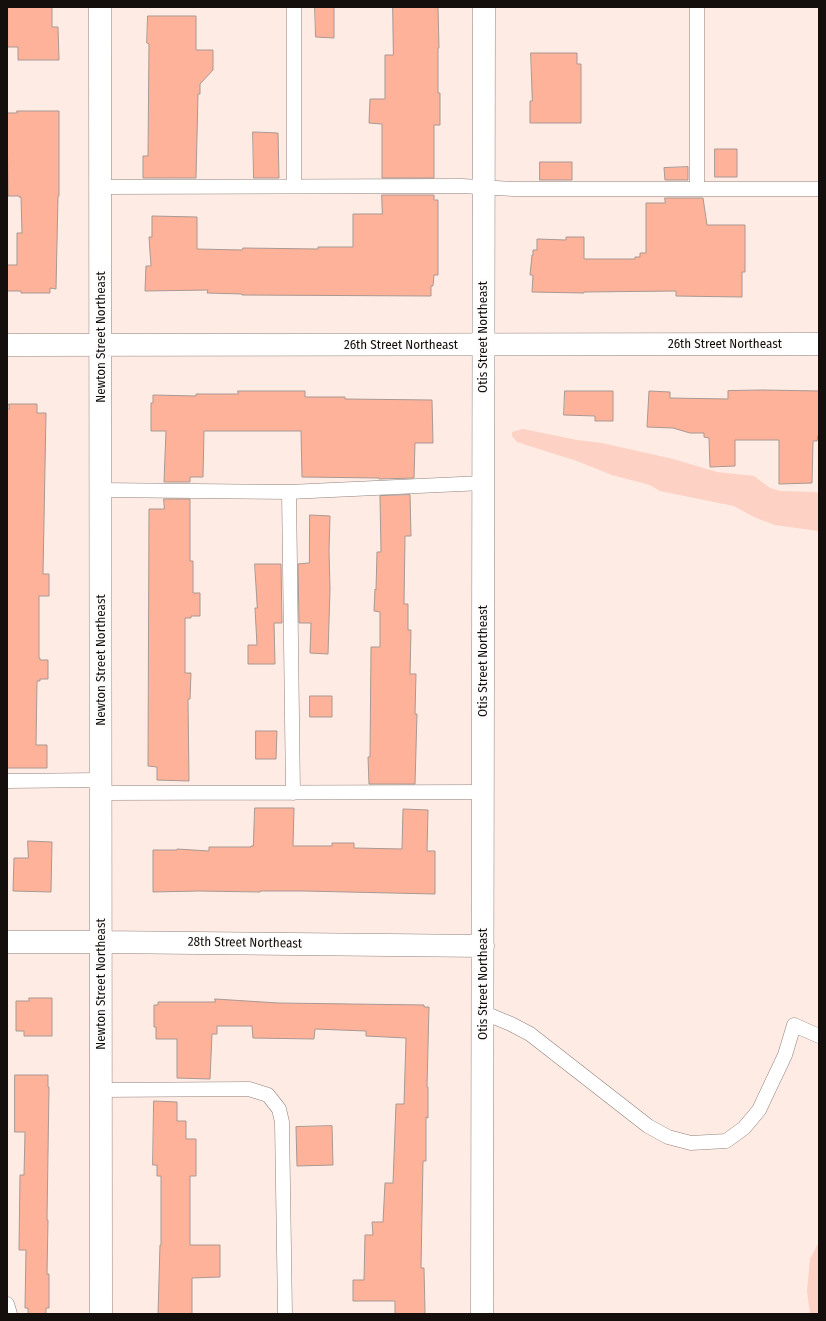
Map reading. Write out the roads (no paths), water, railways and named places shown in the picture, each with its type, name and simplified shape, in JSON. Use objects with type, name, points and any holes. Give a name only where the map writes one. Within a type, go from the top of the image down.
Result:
[{"type":"street","name":"Newton Street Northeast","points":[[100,7],[101,1314]]},
{"type":"street","name":"Otis Street Northeast","points":[[482,1314],[484,7]]},
{"type":"street","name":"26th Street Northeast","points":[[7,345],[819,344]]},
{"type":"street","name":"28th Street Northeast","points":[[7,942],[483,946]]},
{"type":"lane","points":[[294,7],[294,186]]},
{"type":"lane","points":[[697,7],[697,188]]},
{"type":"lane","points":[[100,187],[462,186],[513,189],[819,189]]},
{"type":"lane","points":[[100,490],[289,492],[483,483]]},
{"type":"lane","points":[[289,492],[293,793]]},
{"type":"lane","points":[[7,781],[293,793],[483,792]]},
{"type":"lane","points":[[482,1012],[530,1034],[648,1126],[668,1137],[691,1143],[726,1141],[744,1128],[758,1110],[785,1054],[794,1025],[819,1036]]},
{"type":"lane","points":[[101,1090],[249,1089],[268,1095],[279,1109],[282,1122],[285,1314]]},
{"type":"lane","points":[[7,1304],[10,1314]]}]
